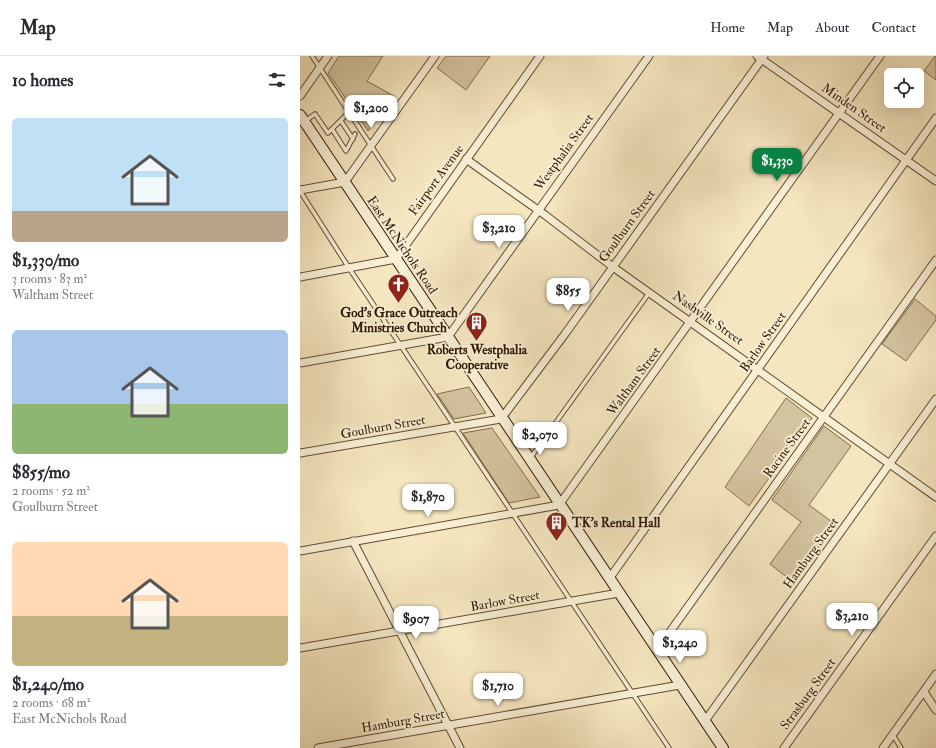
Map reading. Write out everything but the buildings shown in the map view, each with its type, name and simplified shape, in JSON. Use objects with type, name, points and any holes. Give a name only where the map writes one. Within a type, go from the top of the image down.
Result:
[{"type":"street","points":[[300,96],[328,56]]},
{"type":"street","points":[[300,191],[345,182],[435,56]]},
{"type":"street","name":"Fairport Avenue","points":[[396,259],[540,56]]},
{"type":"street","name":"Westphalia Street","points":[[448,337],[649,56]]},
{"type":"street","name":"Waltham Street","points":[[559,505],[838,112],[880,56]]},
{"type":"street","name":"Minden Street","points":[[761,57],[936,181]]},
{"type":"street","name":"Goulburn Street","points":[[300,454],[501,419],[612,267],[761,57]]},
{"type":"street","name":"East McNichols Road","points":[[302,118],[501,419],[723,748]]},
{"type":"street","name":"Barlow Street","points":[[609,578],[936,118]]},
{"type":"street","name":"Nashville Street","points":[[466,159],[612,267],[691,321],[936,497]]},
{"type":"street","points":[[300,277],[396,259]]},
{"type":"street","name":"Racine Street","points":[[657,650],[936,260]]},
{"type":"street","points":[[300,363],[448,337]]},
{"type":"street","name":"Hamburg Street","points":[[705,721],[936,398]]},
{"type":"street","points":[[300,551],[559,505]]},
{"type":"street","name":"Strasburg Street","points":[[784,748],[936,536]]},
{"type":"street","points":[[354,541],[460,748]]},
{"type":"street","name":"Barlow Street","points":[[300,648],[619,593]]},
{"type":"street","points":[[883,748],[936,674]]},
{"type":"street","name":"Hamburg Street","points":[[318,748],[680,685]]},
{"type":"street","points":[[924,692],[936,710]]},
{"type":"lane","points":[[312,56],[393,179]]},
{"type":"lane","points":[[302,118],[315,114],[328,132],[346,115]]},
{"type":"lane","points":[[341,121],[353,139]]},
{"type":"lane","points":[[332,129],[346,151],[355,134]]},
{"type":"lane","points":[[300,191],[349,268],[402,345],[669,748]]},
{"type":"lane","points":[[529,460],[650,292]]},
{"type":"lane","points":[[892,735],[901,748]]},
{"type":"shaded area","points":[[339,56],[383,56],[367,81],[394,96],[368,131],[328,73]]},
{"type":"shaded area","points":[[446,56],[490,56],[466,90],[437,68]]},
{"type":"shaded area","points":[[935,56],[936,56],[936,80],[924,71]]},
{"type":"shaded area","points":[[915,299],[936,316],[936,320],[906,361],[882,344]]},
{"type":"shaded area","points":[[469,387],[486,413],[454,419],[437,394]]},
{"type":"shaded area","points":[[786,398],[812,418],[749,506],[725,487]]},
{"type":"shaded area","points":[[824,426],[851,446],[809,505],[835,524],[793,582],[770,564],[801,522],[772,500]]},
{"type":"shaded area","points":[[492,428],[540,497],[509,503],[463,433]]},
{"type":"place","name":"God's Grace Outreach Ministries Church","points":[[399,304]]},
{"type":"place","name":"Roberts Westphalia Cooperative","points":[[477,342]]},
{"type":"place","name":"TK's Rental Hall","points":[[557,542]]}]
